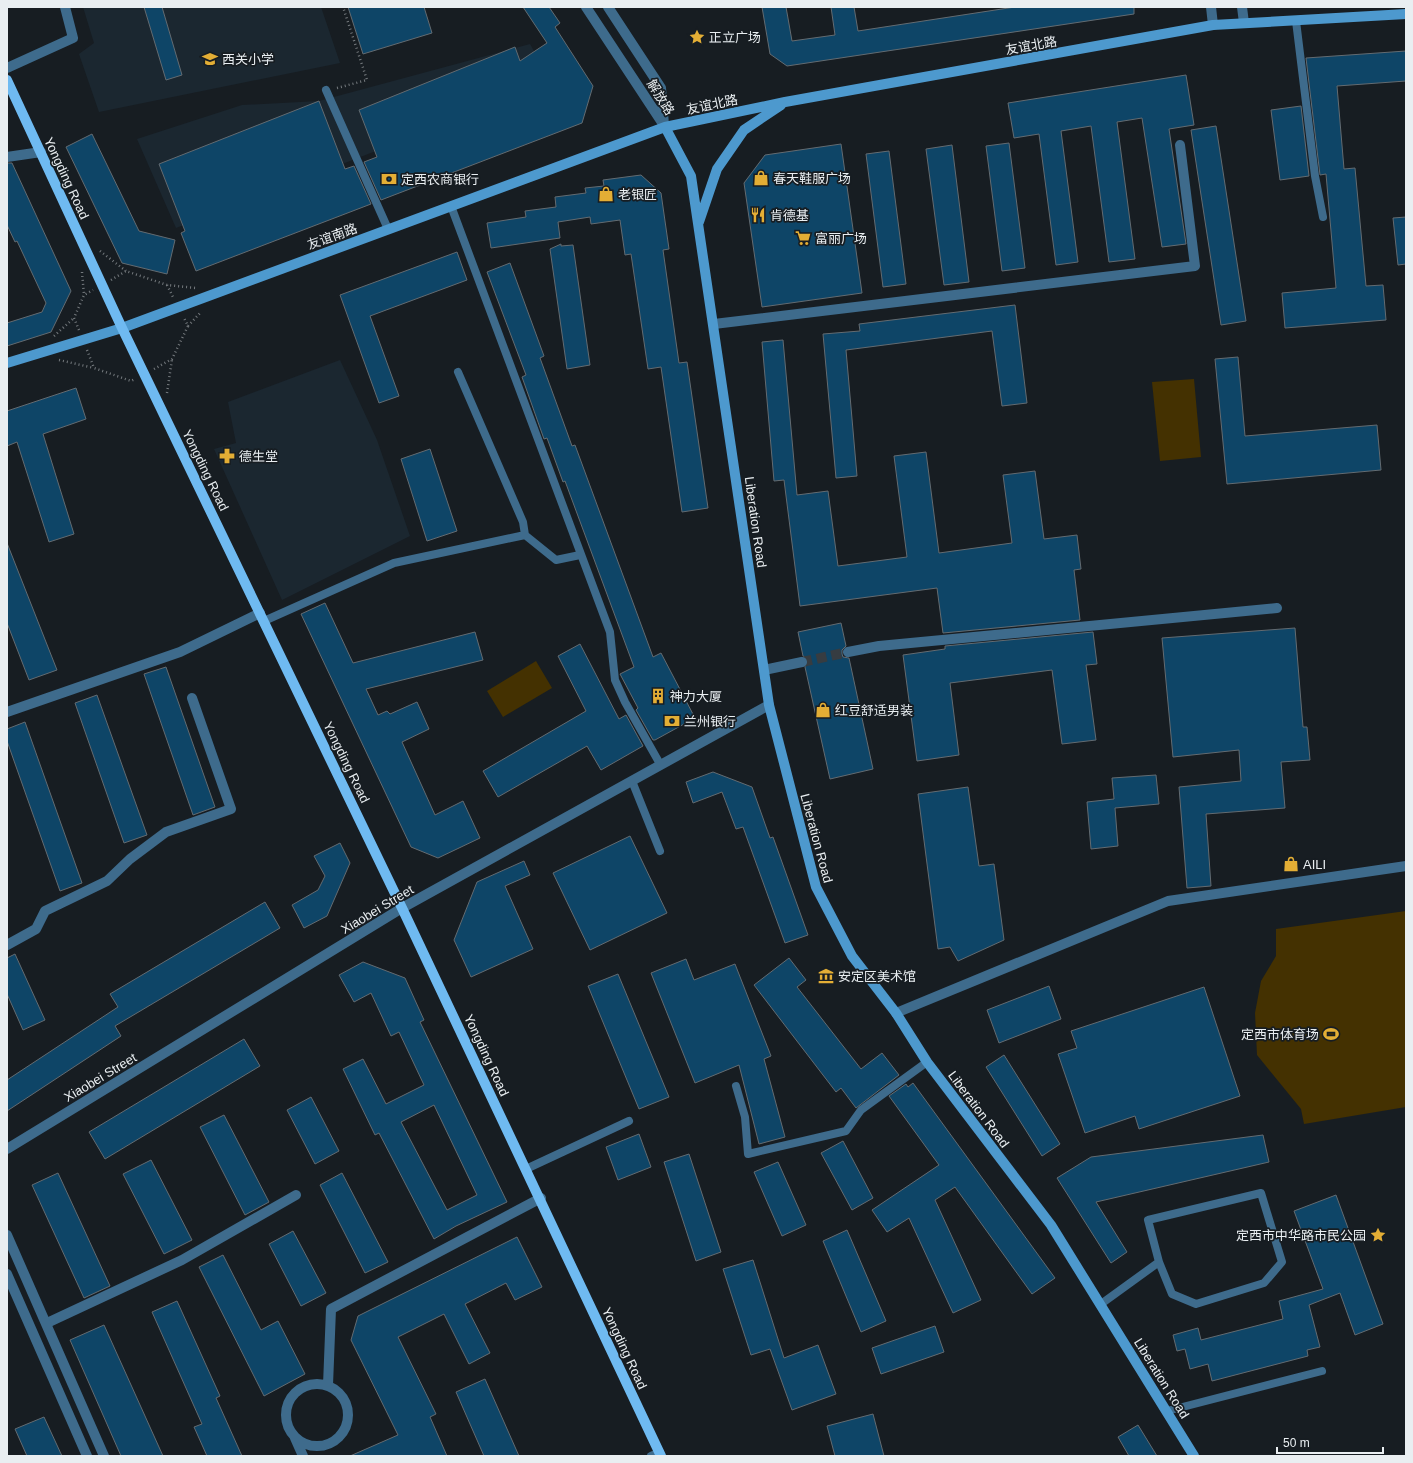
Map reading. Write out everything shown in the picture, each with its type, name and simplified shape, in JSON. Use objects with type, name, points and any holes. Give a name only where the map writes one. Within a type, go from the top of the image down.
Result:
[{"type":"main road","name":"友谊北路","points":[[664,127],[785,102],[1213,25],[1406,14]]},
{"type":"main road","name":"Yongding Road","points":[[7,80],[122,328],[526,1168],[657,1455]]},
{"type":"main road","points":[[698,224],[717,169],[744,130],[785,102]]},
{"type":"main road","name":"友谊南路","points":[[7,363],[122,328],[664,127]]},
{"type":"main road","name":"Liberation Road","points":[[664,127],[691,176],[769,704],[816,887],[852,956],[896,1013],[927,1062],[1051,1225],[1194,1456]]},
{"type":"street","points":[[7,68],[73,38],[65,7]]},
{"type":"street","name":"解放路","points":[[608,7],[661,88],[664,127]]},
{"type":"street","points":[[1211,7],[1213,25]]},
{"type":"street","points":[[1242,7],[1244,23]]},
{"type":"street","name":"解放路","points":[[588,8],[664,127]]},
{"type":"street","points":[[714,324],[1195,266],[1180,146]]},
{"type":"street","points":[[7,157],[41,152]]},
{"type":"street","points":[[848,652],[879,646],[1277,608]]},
{"type":"street","points":[[7,712],[180,652],[262,617]]},
{"type":"street","points":[[764,670],[802,662]]},
{"type":"street","points":[[7,945],[36,930],[45,911],[108,880],[130,859],[166,832],[231,809],[192,698]]},
{"type":"street","name":"Xiaobei Street","points":[[7,1149],[402,908],[769,704]]},
{"type":"street","points":[[896,1013],[1168,901],[1406,866]]},
{"type":"street","points":[[47,1323],[182,1260],[296,1195]]},
{"type":"street","points":[[328,1385],[331,1309],[540,1198]]},
{"type":"street","points":[[7,1235],[47,1323],[104,1456]]},
{"type":"street","points":[[7,1274],[87,1456]]},
{"type":"street","points":[[295,1438],[305,1445],[318,1447],[330,1444],[340,1437],[346,1426],[348,1414],[346,1402],[339,1392],[328,1385],[316,1383],[304,1386],[294,1393],[287,1404],[285,1416],[288,1428],[295,1438],[303,1456]]},
{"type":"lane","points":[[1296,21],[1315,176],[1322,216]]},
{"type":"lane","points":[[326,90],[388,229]]},
{"type":"lane","points":[[451,206],[610,632],[615,680],[625,702],[660,764]]},
{"type":"lane","points":[[458,372],[523,522],[525,535],[556,560],[580,555]]},
{"type":"lane","points":[[262,617],[394,564],[525,535]]},
{"type":"lane","points":[[632,781],[660,851]]},
{"type":"lane","points":[[736,1086],[745,1117],[748,1154],[846,1131],[861,1110],[927,1062]]},
{"type":"lane","points":[[526,1168],[629,1121]]},
{"type":"lane","points":[[1261,1193],[1282,1262],[1264,1283],[1196,1304],[1172,1294],[1159,1262],[1148,1220],[1261,1193]]},
{"type":"lane","points":[[1100,1304],[1159,1262]]},
{"type":"lane","points":[[1167,1411],[1322,1371]]},
{"type":"path","points":[[326,90],[367,80],[343,7]]},
{"type":"path","points":[[97,249],[126,271]]},
{"type":"path","points":[[57,359],[94,368]]},
{"type":"path","points":[[163,413],[172,359]]},
{"type":"shaded area","name":"西关小学","points":[[83,7],[321,7],[340,63],[99,112],[79,54],[94,43]]},
{"type":"shaded area","points":[[530,44],[552,83],[176,228],[137,139],[242,105],[319,101]]},
{"type":"shaded area","points":[[340,360],[377,440],[410,536],[282,600],[214,449],[236,443],[228,402]]},
{"type":"shaded area","points":[[1194,379],[1201,457],[1160,461],[1152,382]]},
{"type":"shaded area","points":[[536,661],[552,688],[503,717],[487,691]]},
{"type":"shaded area","name":"定西市体育场","points":[[1406,911],[1406,1107],[1304,1124],[1301,1109],[1257,1055],[1255,1013],[1261,981],[1276,956],[1276,929]]},
{"type":"building","points":[[144,7],[162,7],[182,75],[166,80]]},
{"type":"building","points":[[348,7],[424,7],[432,33],[363,54]]},
{"type":"building","points":[[523,7],[549,7],[560,23],[555,27],[593,86],[582,123],[381,200],[364,162],[377,157],[359,110],[515,47],[520,61],[547,43]]},
{"type":"building","points":[[762,7],[786,7],[792,41],[835,35],[831,7],[854,7],[858,31],[1015,7],[1134,7],[1134,14],[787,66],[770,54]]},
{"type":"building","points":[[1406,51],[1406,81],[1337,86],[1344,169],[1355,168],[1366,286],[1383,285],[1386,320],[1285,328],[1282,293],[1336,288],[1326,174],[1320,175],[1306,58]]},
{"type":"building","points":[[1186,75],[1194,125],[1169,129],[1186,244],[1162,247],[1142,118],[1117,122],[1135,259],[1109,262],[1091,126],[1061,131],[1078,262],[1056,265],[1039,134],[1014,138],[1008,103]]},
{"type":"building","points":[[319,101],[345,169],[354,166],[371,204],[196,271],[181,233],[185,231],[159,164]]},
{"type":"building","points":[[1301,106],[1309,176],[1280,180],[1271,110]]},
{"type":"building","points":[[1216,126],[1246,321],[1221,325],[1191,130]]},
{"type":"building","points":[[92,134],[139,231],[175,240],[167,274],[122,263],[66,147]]},
{"type":"building","points":[[1009,143],[1025,268],[1002,271],[986,146]]},
{"type":"building","name":"富丽广场","points":[[841,144],[862,293],[762,307],[744,183],[765,155]]},
{"type":"building","points":[[952,145],[969,282],[944,285],[926,149]]},
{"type":"building","points":[[889,151],[906,284],[883,287],[866,154]]},
{"type":"building","points":[[7,163],[12,163],[71,291],[51,332],[7,346],[7,323],[42,312],[46,303],[17,241],[15,242],[7,225]]},
{"type":"building","points":[[641,175],[661,193],[669,249],[663,250],[679,363],[687,362],[708,508],[682,512],[661,367],[648,369],[631,254],[625,255],[620,220],[591,224],[590,217],[558,222],[560,238],[491,248],[487,223],[526,217],[525,211],[556,207],[555,197],[586,193],[585,188],[604,186],[603,180]]},
{"type":"building","points":[[1406,217],[1406,264],[1398,265],[1393,218]]},
{"type":"building","points":[[561,244],[561,246],[573,245],[590,365],[567,369],[550,249]]},
{"type":"building","points":[[457,252],[467,280],[370,316],[399,396],[379,403],[340,295]]},
{"type":"building","points":[[510,263],[544,356],[540,358],[572,446],[575,445],[653,657],[661,653],[695,718],[655,740],[653,740],[636,710],[638,708],[620,674],[634,667],[565,481],[563,482],[547,438],[544,439],[522,377],[526,375],[487,272]]},
{"type":"building","points":[[1015,305],[1027,403],[1002,406],[992,331],[846,350],[857,476],[836,478],[823,334],[860,331],[859,324]]},
{"type":"building","points":[[783,340],[797,495],[828,491],[838,566],[907,557],[894,456],[926,452],[939,553],[1012,543],[1003,475],[1035,471],[1044,539],[1077,535],[1081,569],[1074,570],[1080,620],[943,633],[937,588],[800,606],[784,480],[774,481],[762,342]]},
{"type":"building","points":[[1238,357],[1245,436],[1377,425],[1381,470],[1227,484],[1215,359]]},
{"type":"building","points":[[76,388],[86,419],[43,434],[74,534],[49,542],[17,442],[7,446],[7,411]]},
{"type":"building","points":[[430,449],[457,531],[427,541],[401,459]]},
{"type":"building","points":[[7,543],[57,670],[29,680],[7,623]]},
{"type":"building","points":[[325,603],[353,663],[475,632],[483,660],[366,689],[378,715],[387,711],[390,714],[417,702],[429,729],[402,742],[435,815],[463,801],[480,838],[438,858],[411,847],[301,614]]},
{"type":"building","points":[[841,623],[846,646],[842,650],[842,654],[843,657],[849,658],[873,769],[830,779],[805,667],[808,660],[803,656],[798,632]]},
{"type":"building","points":[[1295,628],[1303,727],[1307,727],[1310,760],[1281,762],[1285,808],[1206,814],[1211,886],[1187,888],[1179,787],[1241,781],[1239,750],[1173,757],[1162,638]]},
{"type":"building","points":[[1093,632],[1097,664],[1086,665],[1096,740],[1062,744],[1052,670],[950,683],[959,755],[917,761],[903,655],[945,649],[945,646]]},
{"type":"building","points":[[580,644],[619,719],[626,715],[643,746],[601,770],[587,746],[498,797],[483,771],[586,711],[558,656]]},
{"type":"building","points":[[166,667],[215,807],[193,815],[144,674]]},
{"type":"building","points":[[97,695],[147,835],[124,843],[75,703]]},
{"type":"building","points":[[25,722],[82,883],[60,891],[7,741],[7,729]]},
{"type":"building","points":[[713,772],[752,787],[770,838],[773,837],[808,935],[785,943],[743,827],[736,829],[722,792],[693,803],[686,782]]},
{"type":"building","points":[[1156,775],[1159,804],[1115,808],[1118,846],[1091,849],[1087,802],[1114,799],[1112,778]]},
{"type":"building","points":[[968,787],[979,866],[994,864],[1004,940],[958,961],[950,947],[938,949],[918,794]]},
{"type":"building","points":[[630,836],[667,913],[590,950],[553,873]]},
{"type":"building","points":[[340,843],[350,863],[327,916],[304,928],[292,905],[318,890],[325,876],[314,856]]},
{"type":"building","points":[[524,861],[530,875],[505,886],[533,949],[471,977],[454,940],[477,882]]},
{"type":"building","points":[[265,902],[280,928],[115,1026],[121,1036],[7,1111],[7,1080],[118,1007],[110,994]]},
{"type":"building","points":[[15,954],[45,1020],[23,1030],[7,994],[7,958]]},
{"type":"building","points":[[789,958],[806,980],[797,987],[861,1069],[882,1053],[899,1075],[856,1108],[841,1088],[836,1092],[754,985]]},
{"type":"building","points":[[686,959],[694,980],[735,964],[771,1056],[764,1059],[785,1137],[759,1144],[739,1065],[695,1083],[651,973]]},
{"type":"building","points":[[363,962],[405,978],[424,1020],[420,1022],[507,1202],[456,1226],[434,1239],[379,1133],[375,1135],[343,1069],[363,1059],[386,1104],[424,1085],[399,1032],[391,1036],[371,993],[354,1002],[339,975]],"holes":[[[434,1105],[477,1195],[447,1210],[401,1122]]]},
{"type":"building","points":[[618,974],[669,1097],[639,1109],[588,986]]},
{"type":"building","points":[[1049,986],[1061,1019],[999,1043],[987,1010]]},
{"type":"building","points":[[1204,987],[1240,1096],[1139,1129],[1135,1116],[1085,1133],[1058,1054],[1077,1048],[1071,1031]]},
{"type":"building","points":[[244,1039],[260,1066],[105,1159],[89,1132]]},
{"type":"building","points":[[1004,1055],[1060,1144],[1042,1156],[986,1067]]},
{"type":"building","points":[[913,1083],[1055,1278],[1032,1294],[955,1187],[935,1200],[981,1300],[953,1313],[909,1218],[887,1232],[872,1210],[939,1165],[889,1096],[906,1084],[908,1087]]},
{"type":"building","points":[[311,1097],[339,1151],[315,1164],[287,1110]]},
{"type":"building","points":[[224,1115],[269,1202],[245,1215],[200,1127]]},
{"type":"building","points":[[639,1134],[651,1167],[618,1180],[606,1147]]},
{"type":"building","points":[[1263,1135],[1269,1162],[1096,1202],[1127,1252],[1111,1263],[1057,1178],[1091,1157]]},
{"type":"building","points":[[843,1141],[873,1198],[852,1210],[821,1153]]},
{"type":"building","points":[[689,1154],[721,1252],[696,1261],[664,1162]]},
{"type":"building","points":[[151,1160],[192,1240],[164,1254],[123,1174]]},
{"type":"building","points":[[778,1162],[806,1225],[782,1236],[754,1172]]},
{"type":"building","points":[[58,1173],[110,1286],[84,1298],[32,1185]]},
{"type":"building","points":[[342,1173],[388,1262],[365,1273],[320,1185]]},
{"type":"building","points":[[1336,1195],[1383,1324],[1355,1335],[1340,1293],[1309,1305],[1320,1347],[1307,1350],[1308,1356],[1212,1381],[1208,1364],[1190,1369],[1185,1349],[1177,1351],[1173,1335],[1198,1328],[1201,1340],[1283,1319],[1279,1301],[1323,1289],[1294,1211]]},
{"type":"building","points":[[847,1230],[886,1321],[861,1332],[823,1241]]},
{"type":"building","points":[[293,1231],[326,1293],[301,1306],[269,1244]]},
{"type":"building","points":[[517,1237],[542,1287],[515,1300],[506,1283],[465,1304],[490,1353],[469,1364],[444,1314],[398,1337],[436,1414],[430,1417],[447,1456],[350,1456],[398,1435],[351,1340],[358,1316]]},
{"type":"building","points":[[223,1255],[261,1330],[278,1321],[305,1374],[264,1396],[199,1267]]},
{"type":"building","points":[[753,1260],[784,1358],[818,1345],[836,1394],[792,1410],[770,1349],[751,1355],[723,1269]]},
{"type":"building","points":[[177,1301],[220,1396],[216,1398],[242,1456],[207,1456],[194,1427],[202,1424],[152,1312]]},
{"type":"building","points":[[104,1325],[163,1456],[121,1456],[70,1340]]},
{"type":"building","points":[[935,1326],[944,1352],[881,1374],[872,1348]]},
{"type":"building","points":[[485,1379],[519,1456],[484,1456],[456,1392]]},
{"type":"building","points":[[873,1414],[884,1456],[835,1456],[827,1426]]},
{"type":"building","points":[[44,1417],[62,1456],[27,1456],[15,1429]]},
{"type":"building","points":[[1138,1425],[1157,1456],[1129,1456],[1118,1437]]},
{"type":"tunnel","points":[[802,662],[848,652]]},
{"type":"place","name":"正立广场","points":[[697,37]]},
{"type":"place","name":"西关小学","points":[[210,59]]},
{"type":"place","name":"春天鞋服广场","points":[[761,178]]},
{"type":"place","name":"定西农商银行","points":[[389,179]]},
{"type":"place","name":"老银匠","points":[[606,194]]},
{"type":"place","name":"肯德基","points":[[758,215]]},
{"type":"place","name":"富丽广场","points":[[803,238]]},
{"type":"place","name":"德生堂","points":[[227,456]]},
{"type":"place","name":"神力大厦","points":[[658,696]]},
{"type":"place","name":"红豆舒适男装","points":[[823,710]]},
{"type":"place","name":"兰州银行","points":[[672,721]]},
{"type":"place","name":"AILI","points":[[1291,864]]},
{"type":"place","name":"安定区美术馆","points":[[826,976]]},
{"type":"place","name":"定西市体育场","points":[[1331,1034]]},
{"type":"place","name":"定西市中华路市民公园","points":[[1378,1235]]}]
